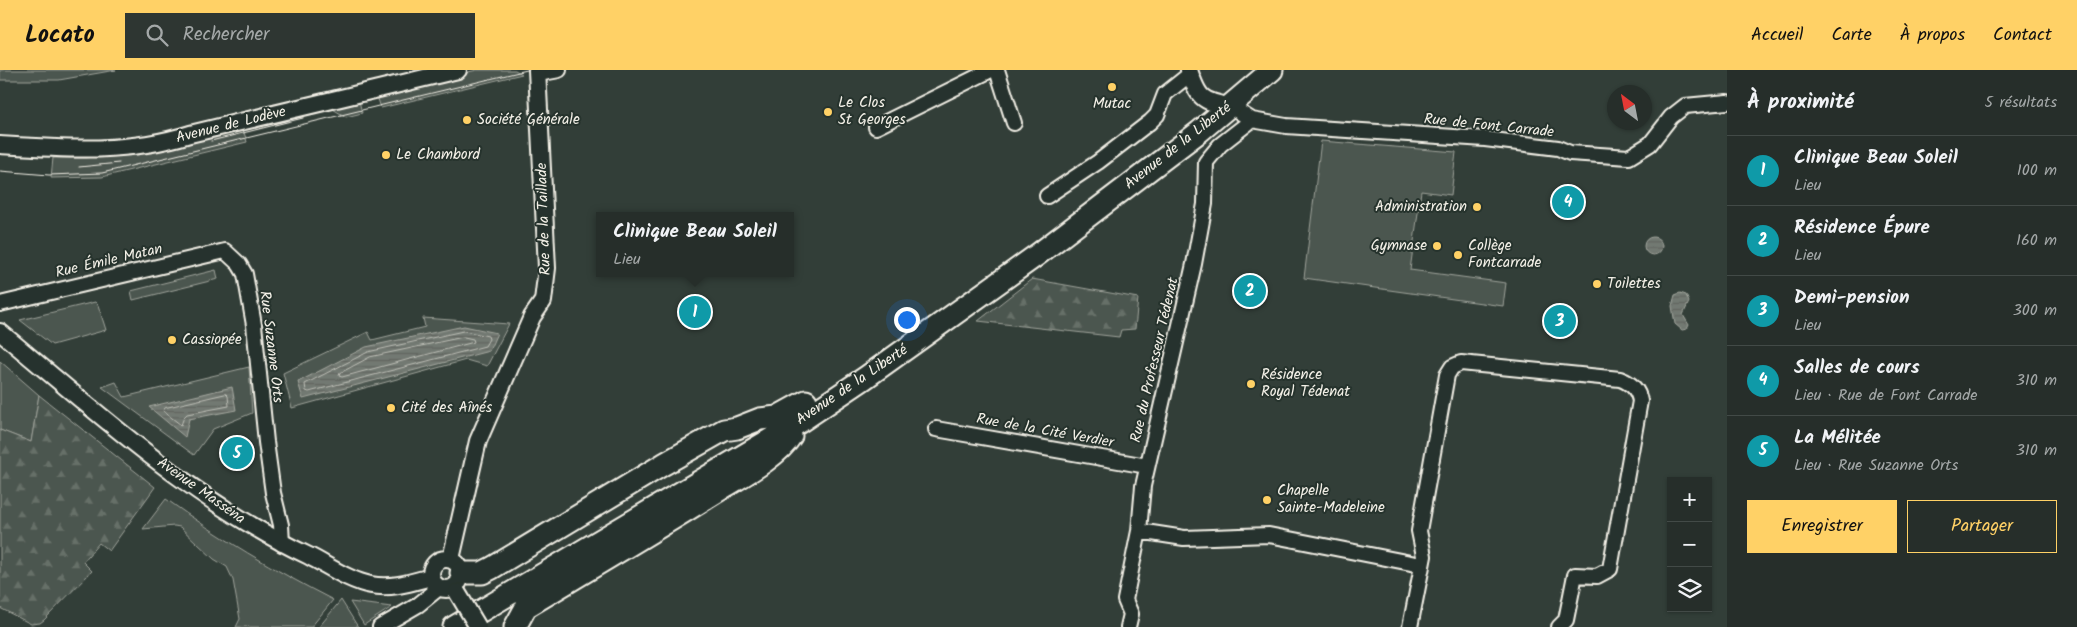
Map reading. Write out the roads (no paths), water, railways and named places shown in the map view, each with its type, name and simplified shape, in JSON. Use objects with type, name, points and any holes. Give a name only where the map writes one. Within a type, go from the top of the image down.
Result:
[{"type":"main road","name":"Avenue de la Liberté","points":[[454,627],[798,422],[872,373],[1037,255],[1199,132],[1216,103],[1272,70]]},
{"type":"main road","points":[[1216,103],[1248,73]]},
{"type":"main road","points":[[449,579],[482,573],[492,568],[724,430],[737,428],[760,419],[777,417],[832,385],[872,373]]},
{"type":"main road","points":[[515,627],[526,607],[691,508],[769,457],[787,442],[798,422]]},
{"type":"street","name":"Avenue de Lodève","points":[[0,145],[87,149],[132,147],[164,142],[190,134],[458,70]]},
{"type":"street","points":[[538,72],[559,70]]},
{"type":"street","points":[[876,127],[991,70]]},
{"type":"street","points":[[997,70],[1014,124]]},
{"type":"street","name":"Rue de la Taillade","points":[[449,579],[478,440],[532,317],[543,301],[547,268],[538,72]]},
{"type":"street","points":[[1047,196],[1098,162],[1150,122],[1157,115],[1165,94],[1189,72],[1194,88],[1216,103]]},
{"type":"street","name":"Rue de Font Carrade","points":[[1216,103],[1252,120],[1286,126],[1485,139],[1558,148],[1570,153],[1629,157],[1650,144],[1671,117],[1685,106],[1727,102]]},
{"type":"street","name":"Rue du Professeur Tédenat","points":[[1128,627],[1131,614],[1125,600],[1139,531],[1143,486],[1194,264],[1205,204],[1206,162],[1218,147],[1252,120]]},
{"type":"street","name":"Rue Émile Matan","points":[[0,304],[225,251]]},
{"type":"street","name":"Rue Suzanne Orts","points":[[225,251],[239,264],[245,274],[254,325],[273,493],[282,525],[282,544]]},
{"type":"street","name":"Avenue Masséna","points":[[0,332],[186,482],[219,506],[282,544],[357,581],[372,585],[405,584],[449,579]]},
{"type":"street","points":[[1410,627],[1424,556],[1419,532],[1447,375],[1452,367],[1461,363],[1620,379],[1629,382],[1639,394],[1640,401],[1610,569],[1597,576],[1575,575],[1566,620],[1559,627]]},
{"type":"street","name":"Rue de la Cité Verdier","points":[[936,429],[1148,466]]},
{"type":"street","points":[[1139,531],[1184,538],[1269,535],[1421,565]]},
{"type":"street","points":[[380,627],[418,605],[449,579],[478,627]]},
{"type":"water","points":[[1649,237],[1657,237],[1662,242],[1660,253],[1649,255],[1644,250],[1644,242]]},
{"type":"water","points":[[1680,293],[1686,295],[1689,302],[1683,315],[1689,325],[1687,329],[1682,330],[1675,324],[1672,306],[1675,295]]},
{"type":"water","points":[[464,326],[497,333],[489,351],[303,399],[298,382],[366,347]]},
{"type":"water","points":[[232,387],[236,410],[189,419],[185,437],[149,407]]},
{"type":"tram line","points":[[0,171],[49,175],[102,173],[527,70]]},
{"type":"tram line","points":[[211,141],[303,118]]},
{"type":"tram line","points":[[79,167],[119,163]]},
{"type":"place","name":"Mutac","points":[[1112,87]]},
{"type":"place","name":"Le Clos St Georges","points":[[828,112]]},
{"type":"place","name":"Société Générale","points":[[467,120]]},
{"type":"place","name":"Le Chambord","points":[[386,155]]},
{"type":"place","name":"Salles de cours","points":[[1568,202]]},
{"type":"place","name":"Administration","points":[[1477,207]]},
{"type":"place","name":"Gymnase","points":[[1437,246]]},
{"type":"place","name":"Collège Fontcarrade","points":[[1458,255]]},
{"type":"place","name":"Toilettes","points":[[1597,284]]},
{"type":"place","name":"Résidence Épure","points":[[1250,291]]},
{"type":"place","name":"Clinique Beau Soleil","points":[[695,312]]},
{"type":"place","name":"Demi-pension","points":[[1560,321]]},
{"type":"place","name":"Cassiopée","points":[[172,340]]},
{"type":"place","name":"Résidence Royal Tédenat","points":[[1251,384]]},
{"type":"place","name":"Cité des Aînés","points":[[391,408]]},
{"type":"place","name":"La Mélitée","points":[[237,453]]},
{"type":"place","name":"Chapelle Sainte-Madeleine","points":[[1267,500]]}]
